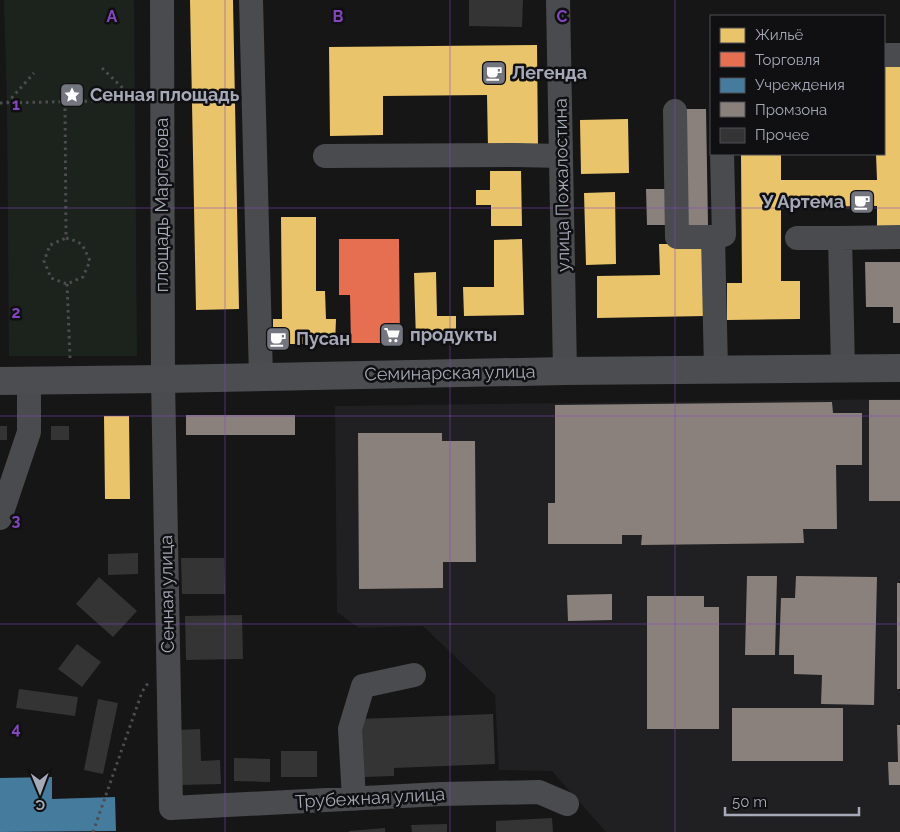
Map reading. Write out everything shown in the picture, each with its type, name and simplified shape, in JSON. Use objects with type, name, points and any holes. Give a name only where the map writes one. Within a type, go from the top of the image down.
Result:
[{"type":"main road","name":"Семинарская улица","points":[[0,381],[565,371],[900,368]]},
{"type":"street","name":"площадь Маргелова","points":[[162,0],[163,379]]},
{"type":"street","points":[[251,0],[260,377]]},
{"type":"street","name":"улица Пожалостина","points":[[558,0],[565,371]]},
{"type":"street","points":[[885,56],[900,55]]},
{"type":"street","points":[[674,111],[677,236],[714,237],[724,235],[722,155]]},
{"type":"street","points":[[325,156],[561,156]]},
{"type":"street","points":[[714,237],[716,369]]},
{"type":"street","points":[[797,238],[900,237]]},
{"type":"street","points":[[840,238],[843,368]]},
{"type":"street","name":"Сенная улица","points":[[163,379],[171,808]]},
{"type":"street","points":[[0,518],[29,432],[29,381]]},
{"type":"street","points":[[354,799],[350,729],[363,686],[414,675]]},
{"type":"street","name":"Трубежная улица","points":[[171,808],[442,794],[539,792],[567,804]]},
{"type":"path","points":[[102,68],[135,100]]},
{"type":"path","points":[[7,103],[34,73]]},
{"type":"path","points":[[0,103],[162,100]]},
{"type":"path","points":[[65,102],[66,238]]},
{"type":"path","points":[[66,238],[83,244],[90,260],[83,277],[67,284],[51,278],[44,261],[50,245],[66,238]]},
{"type":"path","points":[[67,284],[70,381]]},
{"type":"path","points":[[93,832],[142,692],[151,677]]},
{"type":"shaded area","points":[[4,0],[134,0],[137,356],[9,356],[7,103]]},
{"type":"shaded area","points":[[900,399],[900,832],[606,832],[552,771],[499,770],[495,695],[423,626],[359,628],[337,612],[335,406]]},
{"type":"building: Жильё","points":[[190,0],[233,0],[239,309],[196,310]]},
{"type":"building: Жильё","points":[[537,45],[538,148],[488,149],[487,95],[383,96],[383,135],[330,136],[329,47]]},
{"type":"building: Жильё","points":[[885,65],[900,65],[900,229],[877,229],[877,206],[781,207],[781,281],[800,281],[800,319],[727,320],[727,283],[742,283],[741,155],[781,155],[781,180],[877,180],[876,155],[885,155]]},
{"type":"building: Жильё","points":[[628,119],[629,173],[581,174],[580,120]]},
{"type":"building: Жильё","points":[[490,171],[521,171],[522,226],[491,226],[491,205],[476,205],[476,190],[490,190]]},
{"type":"building: Жильё","points":[[615,192],[616,264],[586,265],[584,193]]},
{"type":"building: Жильё","points":[[281,217],[316,217],[316,291],[325,291],[326,319],[336,319],[335,344],[273,344],[273,319],[282,319]]},
{"type":"building: Жильё","points":[[522,239],[524,315],[464,316],[463,287],[494,287],[494,240]]},
{"type":"building: Жильё","points":[[659,244],[705,244],[706,316],[597,318],[597,276],[660,275]]},
{"type":"building: Жильё","points":[[436,272],[437,316],[456,316],[456,340],[416,341],[414,273]]},
{"type":"building: Жильё","points":[[104,416],[129,416],[130,499],[105,499]]},
{"type":"building: Торговля","points":[[339,239],[399,239],[400,343],[351,343],[350,295],[339,295]]},
{"type":"building: Учреждения","points":[[52,777],[52,799],[115,797],[116,831],[0,832],[0,778]]},
{"type":"building: Промзона","points":[[686,109],[706,109],[708,225],[687,226]]},
{"type":"building: Промзона","points":[[646,189],[665,189],[666,225],[647,225]]},
{"type":"building: Промзона","points":[[865,262],[900,262],[900,323],[893,323],[893,307],[866,307]]},
{"type":"building: Промзона","points":[[869,400],[900,400],[900,501],[869,501]]},
{"type":"building: Промзона","points":[[832,402],[833,413],[862,413],[862,465],[836,465],[837,529],[803,529],[804,543],[641,545],[642,535],[622,535],[622,544],[548,544],[548,503],[555,503],[555,405]]},
{"type":"building: Промзона","points":[[186,415],[295,415],[295,435],[186,435]]},
{"type":"building: Промзона","points":[[358,433],[442,433],[442,441],[475,441],[476,562],[443,562],[443,588],[359,589]]},
{"type":"building: Промзона","points":[[747,576],[777,576],[775,655],[745,655]]},
{"type":"building: Промзона","points":[[796,576],[877,577],[874,705],[821,704],[822,675],[794,674],[794,655],[779,655],[781,598],[795,598]]},
{"type":"building: Промзона","points":[[897,583],[900,583],[900,689],[897,689]]},
{"type":"building: Промзона","points":[[612,594],[612,620],[568,621],[567,595]]},
{"type":"building: Промзона","points":[[647,596],[704,596],[704,607],[719,607],[719,729],[647,729]]},
{"type":"building: Промзона","points":[[732,708],[843,708],[843,761],[732,761]]},
{"type":"building: Промзона","points":[[897,725],[900,725],[900,785],[889,785],[888,762],[898,762]]},
{"type":"building: Прочее","points":[[469,0],[523,0],[522,27],[469,26]]},
{"type":"building: Прочее","points":[[0,426],[7,426],[7,440],[0,440]]},
{"type":"building: Прочее","points":[[51,426],[69,426],[69,440],[51,440]]},
{"type":"building: Прочее","points":[[138,553],[138,574],[108,575],[108,554]]},
{"type":"building: Прочее","points":[[181,558],[224,558],[225,594],[182,594]]},
{"type":"building: Прочее","points":[[99,577],[137,611],[113,637],[76,604]]},
{"type":"building: Прочее","points":[[242,615],[243,659],[186,660],[185,616]]},
{"type":"building: Прочее","points":[[77,644],[101,662],[82,687],[58,669]]},
{"type":"building: Прочее","points":[[19,689],[78,697],[75,716],[16,708]]},
{"type":"building: Прочее","points":[[98,699],[118,703],[103,774],[84,770]]},
{"type":"building: Прочее","points":[[493,714],[495,764],[394,768],[394,776],[363,777],[359,719]]},
{"type":"building: Прочее","points":[[200,729],[201,761],[220,760],[221,784],[180,785],[178,730]]},
{"type":"building: Прочее","points":[[281,751],[317,751],[317,777],[281,777]]},
{"type":"building: Прочее","points":[[234,758],[270,759],[270,782],[234,781]]},
{"type":"building: Прочее","points":[[552,818],[553,832],[496,832],[496,821]]},
{"type":"building: Прочее","points":[[447,824],[447,832],[412,832],[411,825]]},
{"type":"building: Прочее","points":[[385,828],[385,832],[349,832],[349,831]]},
{"type":"place","name":"Легенда","points":[[494,73]]},
{"type":"place","name":"Сенная площадь","points":[[72,95]]},
{"type":"place","name":"У Артема","points":[[862,202]]},
{"type":"place","name":"продукты","points":[[392,335]]},
{"type":"place","name":"Пусан","points":[[278,339]]}]
